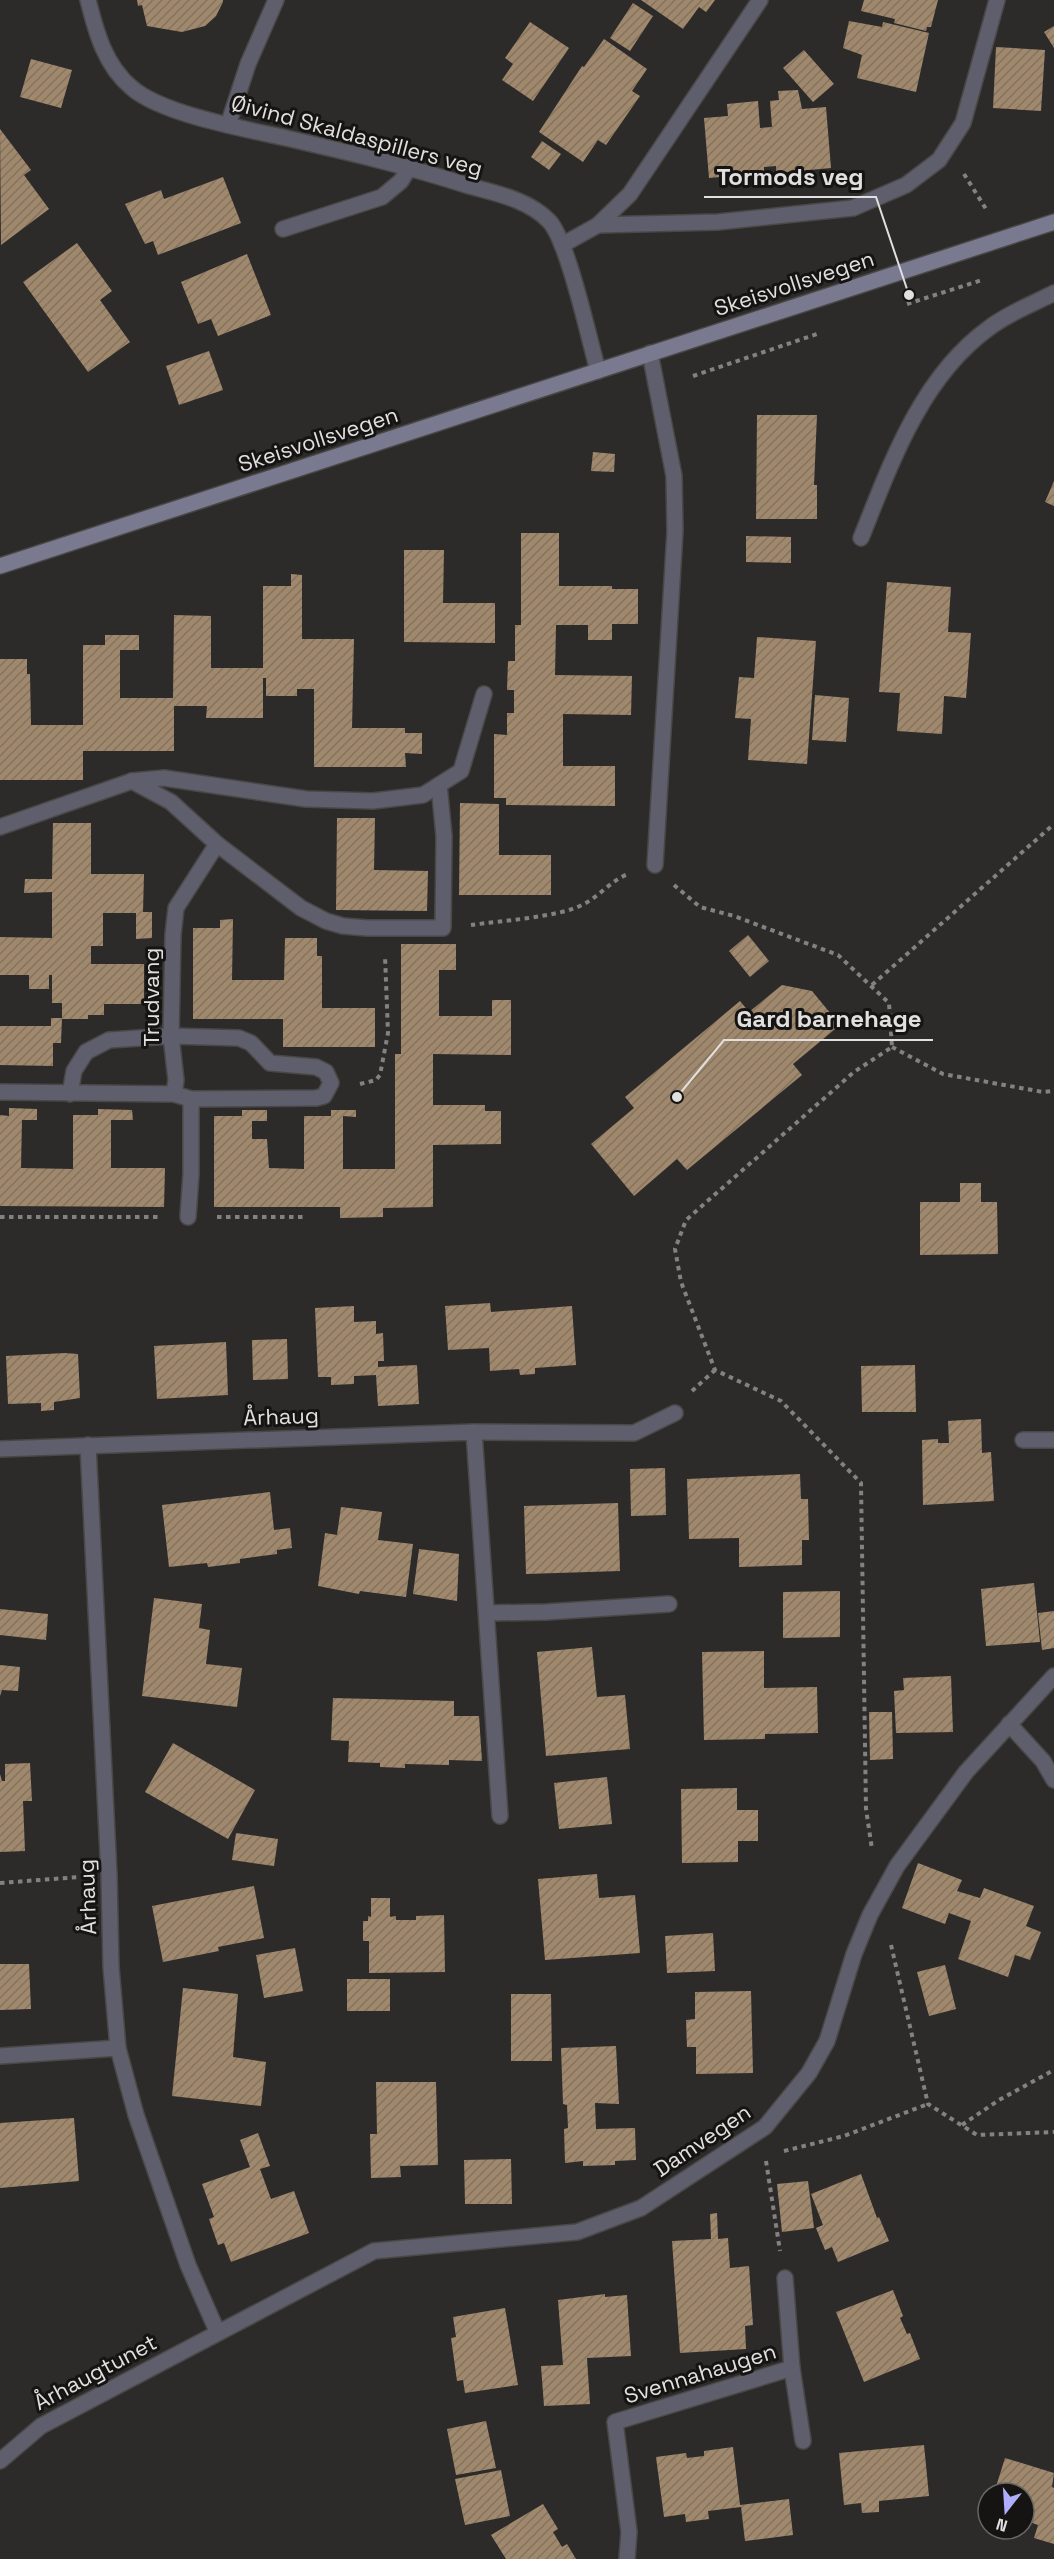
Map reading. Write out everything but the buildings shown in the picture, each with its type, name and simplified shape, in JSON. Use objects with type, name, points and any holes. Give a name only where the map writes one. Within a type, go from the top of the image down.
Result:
[{"type":"main road","name":"Skeisvollsvegen","points":[[0,566],[1054,222]]},
{"type":"street","name":"Øivind Skaldaspillers veg","points":[[88,0],[96,32],[110,63],[131,88],[158,104],[228,125],[410,166],[531,206],[550,222],[562,245],[598,371]]},
{"type":"street","points":[[228,125],[248,64],[276,0]]},
{"type":"street","points":[[562,245],[598,225],[630,194],[760,0]]},
{"type":"street","points":[[598,225],[718,222],[853,208],[906,185],[939,160],[963,123],[997,0]]},
{"type":"street","points":[[283,229],[382,197],[401,181],[410,166]]},
{"type":"street","points":[[861,538],[900,444],[928,393],[959,352],[990,326],[1054,293]]},
{"type":"street","points":[[650,353],[674,476],[675,531],[655,865]]},
{"type":"street","points":[[0,827],[132,781],[164,778],[306,799],[373,801],[423,795],[460,771],[484,694]]},
{"type":"street","points":[[132,781],[171,802],[217,844],[302,908],[326,921],[343,926],[384,928],[443,928],[444,836],[439,785]]},
{"type":"street","name":"Trudvang","points":[[174,1094],[176,1080],[171,1036],[173,935],[176,908],[217,844]]},
{"type":"street","points":[[0,1092],[70,1094],[174,1094],[191,1099],[316,1098],[324,1096],[331,1083],[326,1072],[316,1067],[270,1063],[250,1043],[239,1038],[171,1036],[109,1040],[86,1052],[74,1071],[70,1094]]},
{"type":"street","points":[[188,1217],[191,1174],[191,1099]]},
{"type":"street","name":"Århaug","points":[[0,1449],[474,1432],[634,1433],[675,1413]]},
{"type":"street","points":[[474,1432],[500,1816]]},
{"type":"street","points":[[1023,1440],[1054,1440]]},
{"type":"street","name":"Århaug","points":[[88,1445],[110,1875],[111,1967],[118,2048],[136,2115],[188,2265],[217,2331]]},
{"type":"street","points":[[487,1613],[546,1612],[669,1604]]},
{"type":"street","name":"Damvegen","points":[[217,2331],[374,2251],[577,2232],[641,2208],[765,2127],[809,2073],[827,2041],[854,1954],[880,1896],[897,1866],[966,1772],[1054,1676]]},
{"type":"street","points":[[1009,1724],[1043,1761],[1054,1780]]},
{"type":"street","points":[[0,2056],[118,2048]]},
{"type":"street","name":"Svennahaugen","points":[[785,2278],[792,2368],[802,2441]]},
{"type":"street","name":"Århaugtunet","points":[[0,2461],[41,2426],[217,2331]]},
{"type":"street","name":"Svennahaugen","points":[[627,2559],[629,2532],[615,2422],[792,2368]]},
{"type":"path","points":[[948,146],[986,209]]},
{"type":"path","points":[[906,305],[991,277]]},
{"type":"path","points":[[693,376],[830,329]]},
{"type":"path","points":[[872,986],[1054,824]]},
{"type":"path","points":[[443,928],[562,911],[580,906],[618,878],[655,865],[700,907],[734,916],[838,955],[889,1003],[892,1047]]},
{"type":"path","points":[[331,1083],[365,1084],[376,1080],[380,1075],[388,1033],[384,928]]},
{"type":"path","points":[[892,1047],[943,1074],[1043,1092],[1054,1091]]},
{"type":"path","points":[[892,1047],[854,1072],[686,1220],[675,1249],[681,1282],[715,1370],[781,1401],[861,1483],[866,1809],[880,1896],[928,2104],[977,2135],[1054,2132]]},
{"type":"path","points":[[0,1218],[304,1218]]},
{"type":"path","points":[[0,1883],[110,1875]]},
{"type":"path","points":[[962,2125],[999,2100],[1054,2070]]},
{"type":"path","points":[[766,2156],[844,2136],[928,2104]]},
{"type":"path","points":[[765,2127],[767,2174],[785,2278]]},
{"type":"place","name":"Tormods veg","points":[[909,295]]},
{"type":"place","name":"Gard barnehage","points":[[677,1097]]}]
